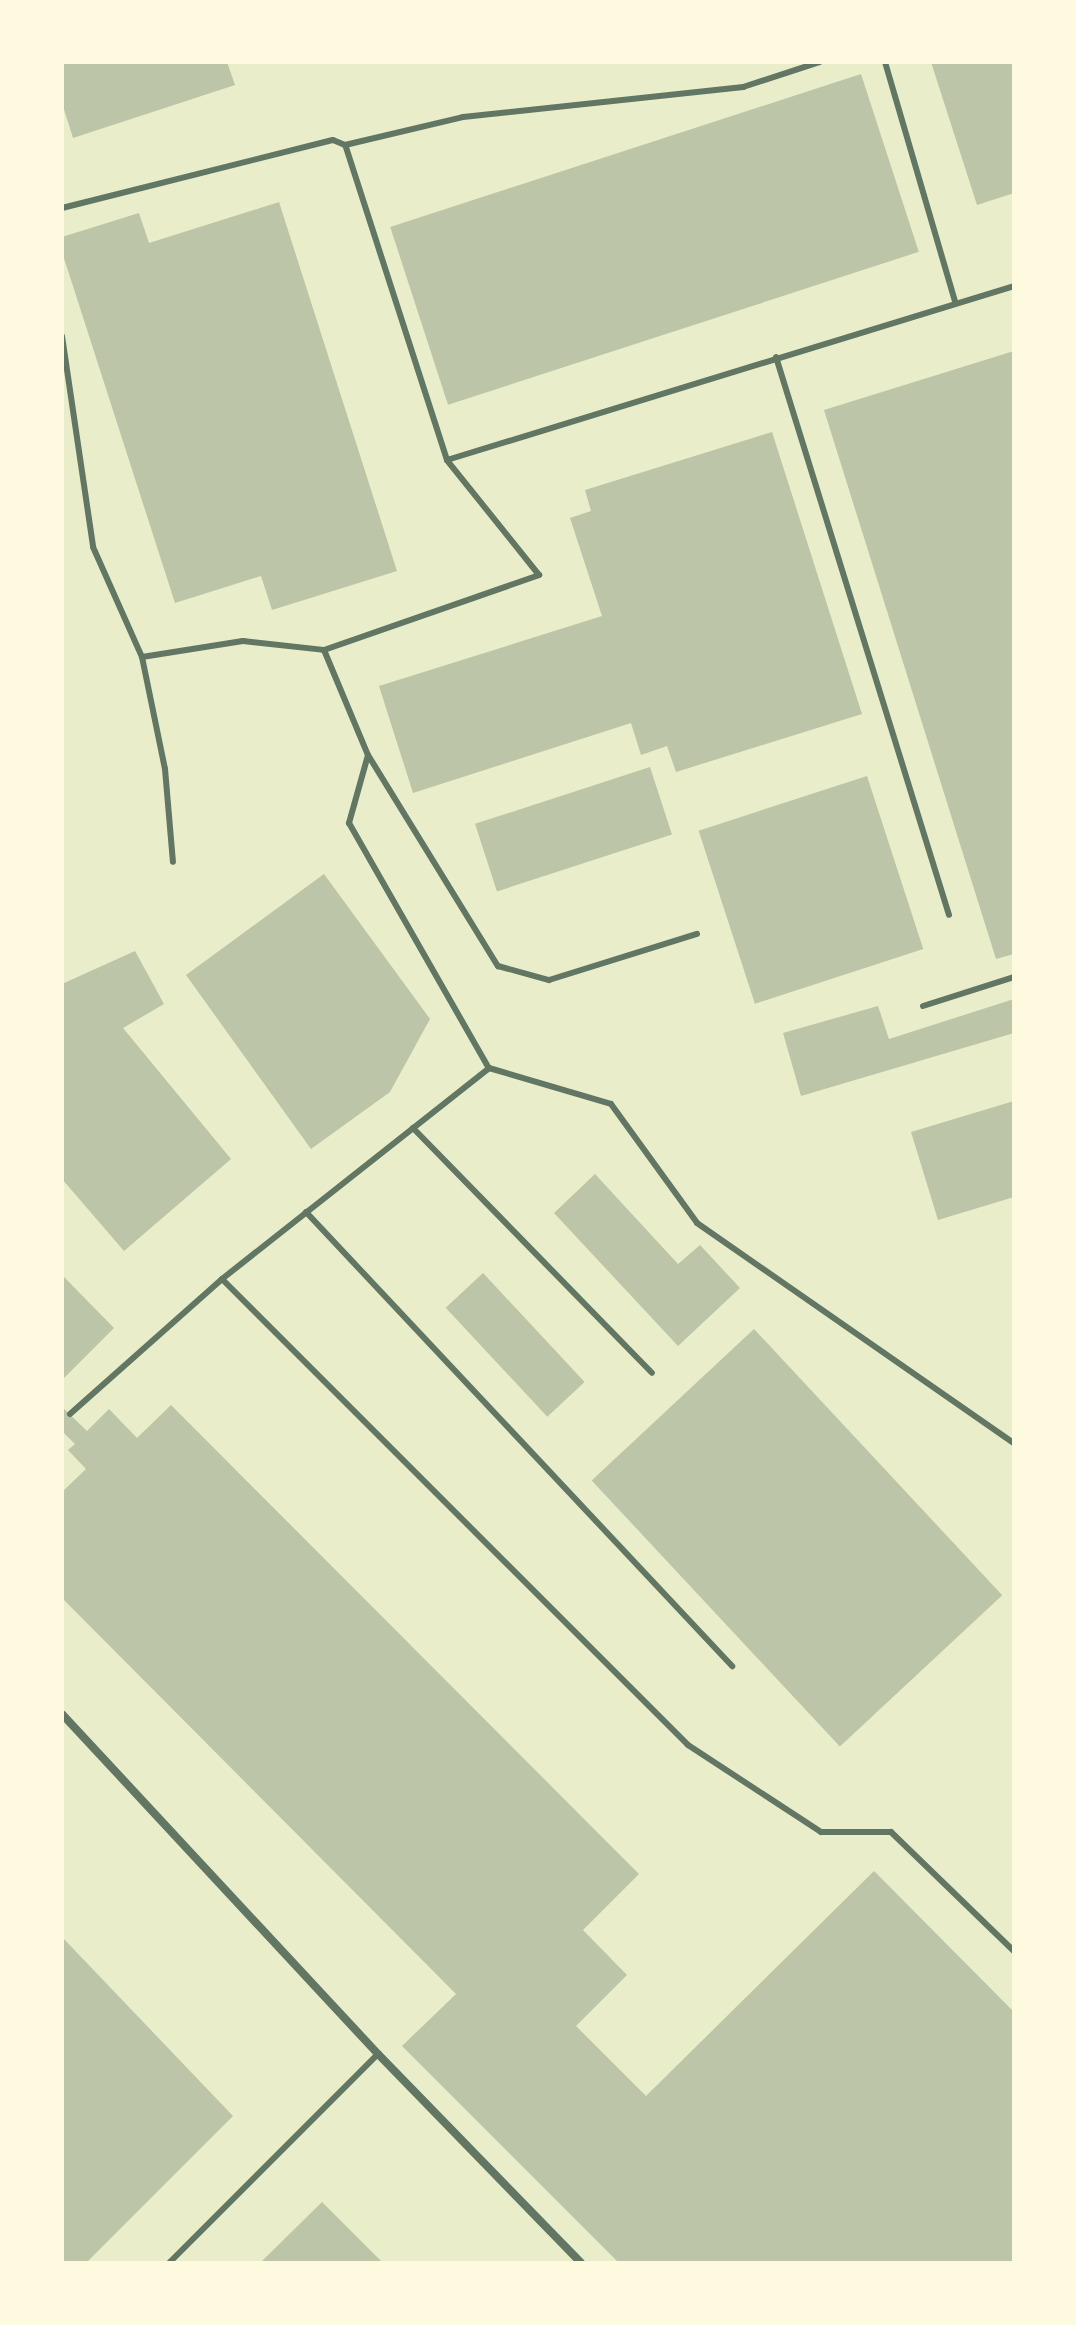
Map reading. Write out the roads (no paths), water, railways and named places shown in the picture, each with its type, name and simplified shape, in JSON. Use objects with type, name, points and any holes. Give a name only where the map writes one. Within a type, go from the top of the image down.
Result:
[{"type":"street","points":[[62,1714],[378,2054],[581,2263]]},
{"type":"lane","points":[[62,208],[333,140],[345,145],[463,117],[743,87],[820,62]]},
{"type":"lane","points":[[885,62],[955,302]]},
{"type":"lane","points":[[142,657],[243,641],[324,650],[539,575],[447,460],[345,145]]},
{"type":"lane","points":[[447,460],[1014,286]]},
{"type":"lane","points":[[62,336],[93,547],[142,657],[165,769],[173,862]]},
{"type":"lane","points":[[776,357],[949,915]]},
{"type":"lane","points":[[324,650],[368,755],[498,966],[549,980],[697,934]]},
{"type":"lane","points":[[368,755],[349,823],[489,1068],[611,1104],[697,1223],[1014,1443]]},
{"type":"lane","points":[[923,1006],[1014,977]]},
{"type":"lane","points":[[70,1414],[222,1279],[489,1068]]},
{"type":"lane","points":[[413,1128],[652,1373]]},
{"type":"lane","points":[[306,1212],[732,1666]]},
{"type":"lane","points":[[222,1279],[688,1745],[821,1832],[891,1832],[1014,1951]]},
{"type":"lane","points":[[169,2263],[378,2054]]}]
